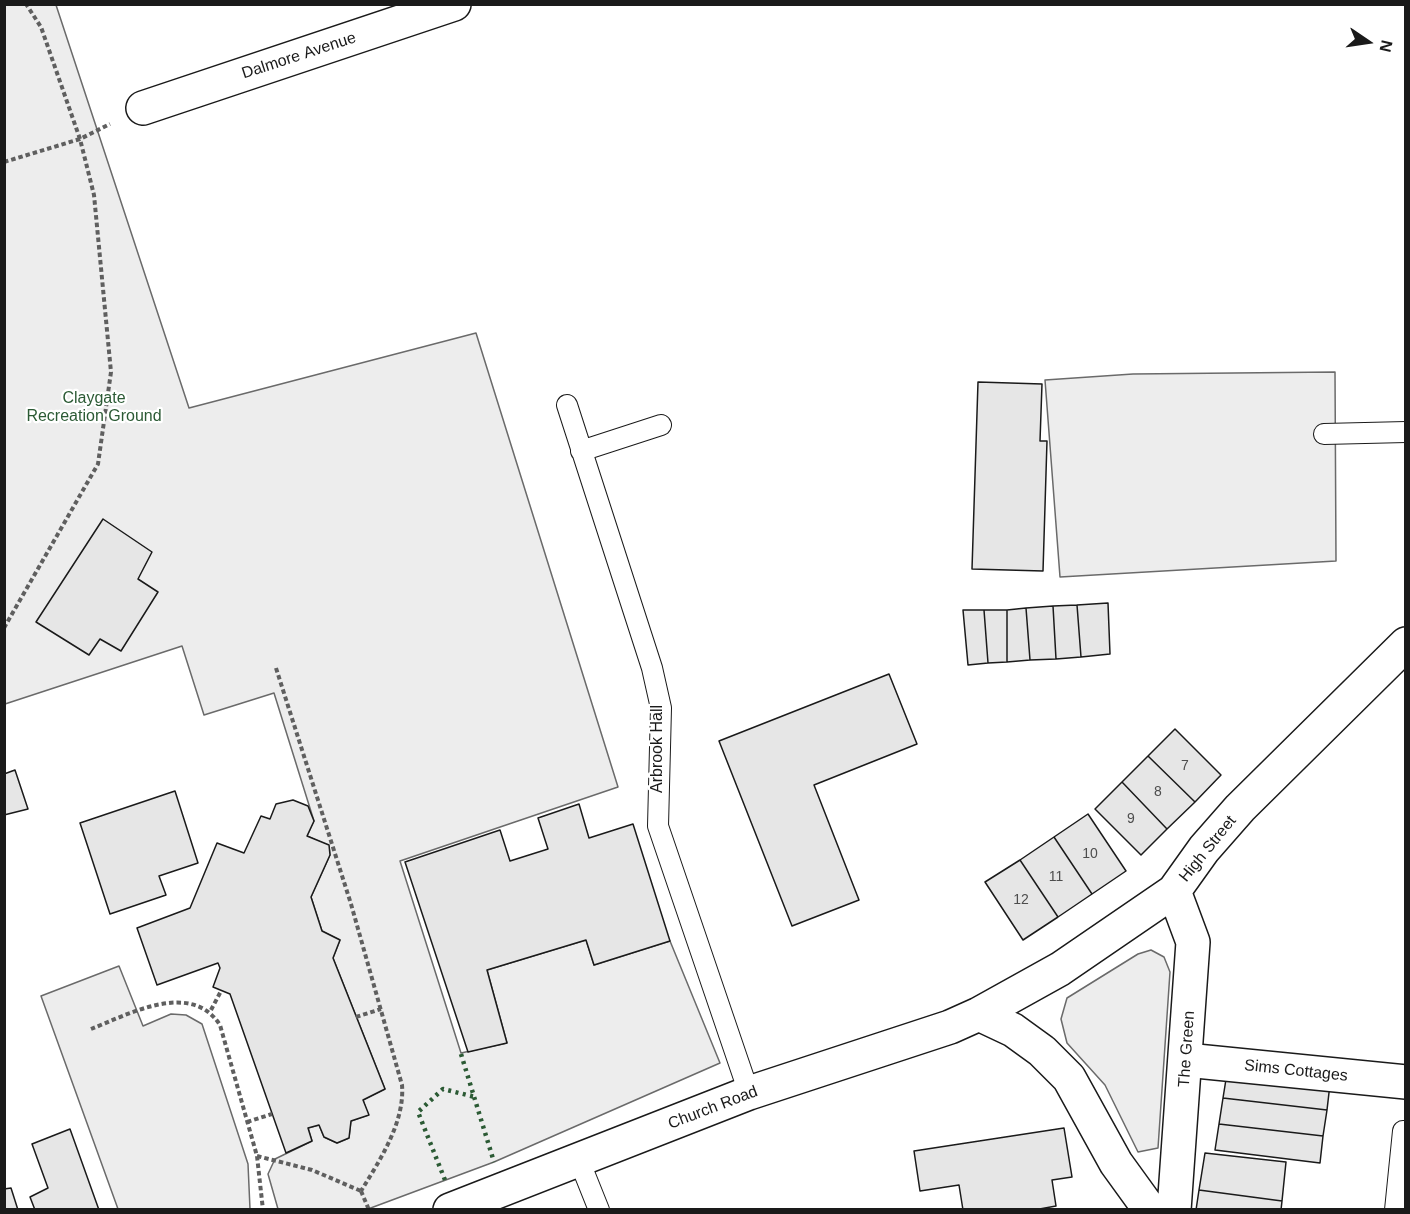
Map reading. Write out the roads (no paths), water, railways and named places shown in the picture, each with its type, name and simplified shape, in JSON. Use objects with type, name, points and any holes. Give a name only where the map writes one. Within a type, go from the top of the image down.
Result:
[{"type":"street","name":"Dalmore Avenue","points":[[143,108],[454,4]]},
{"type":"street","name":"High Street","points":[[979,1014],[1060,969],[1174,891],[1204,849],[1240,808],[1406,644]]},
{"type":"street","name":"The Green","points":[[1174,891],[1193,942],[1174,1209]]},
{"type":"street","name":"Church Road","points":[[450,1209],[749,1093],[979,1014]]},
{"type":"street","points":[[979,1014],[1013,1030],[1042,1051],[1069,1078],[1116,1163],[1150,1209]]},
{"type":"street","name":"Sims Cottages","points":[[1186,1060],[1405,1081]]},
{"type":"lane","name":"Arbrook Hall","points":[[567,405],[652,668],[661,708],[658,826],[749,1093]]},
{"type":"lane","points":[[580,451],[661,425]]},
{"type":"lane","points":[[1324,434],[1406,432]]},
{"type":"lane","points":[[1395,1209],[1403,1131]]},
{"type":"lane","points":[[579,1160],[599,1209]]},
{"type":"park label","name":"Claygate Recreation Ground","points":[[94,408]]}]
